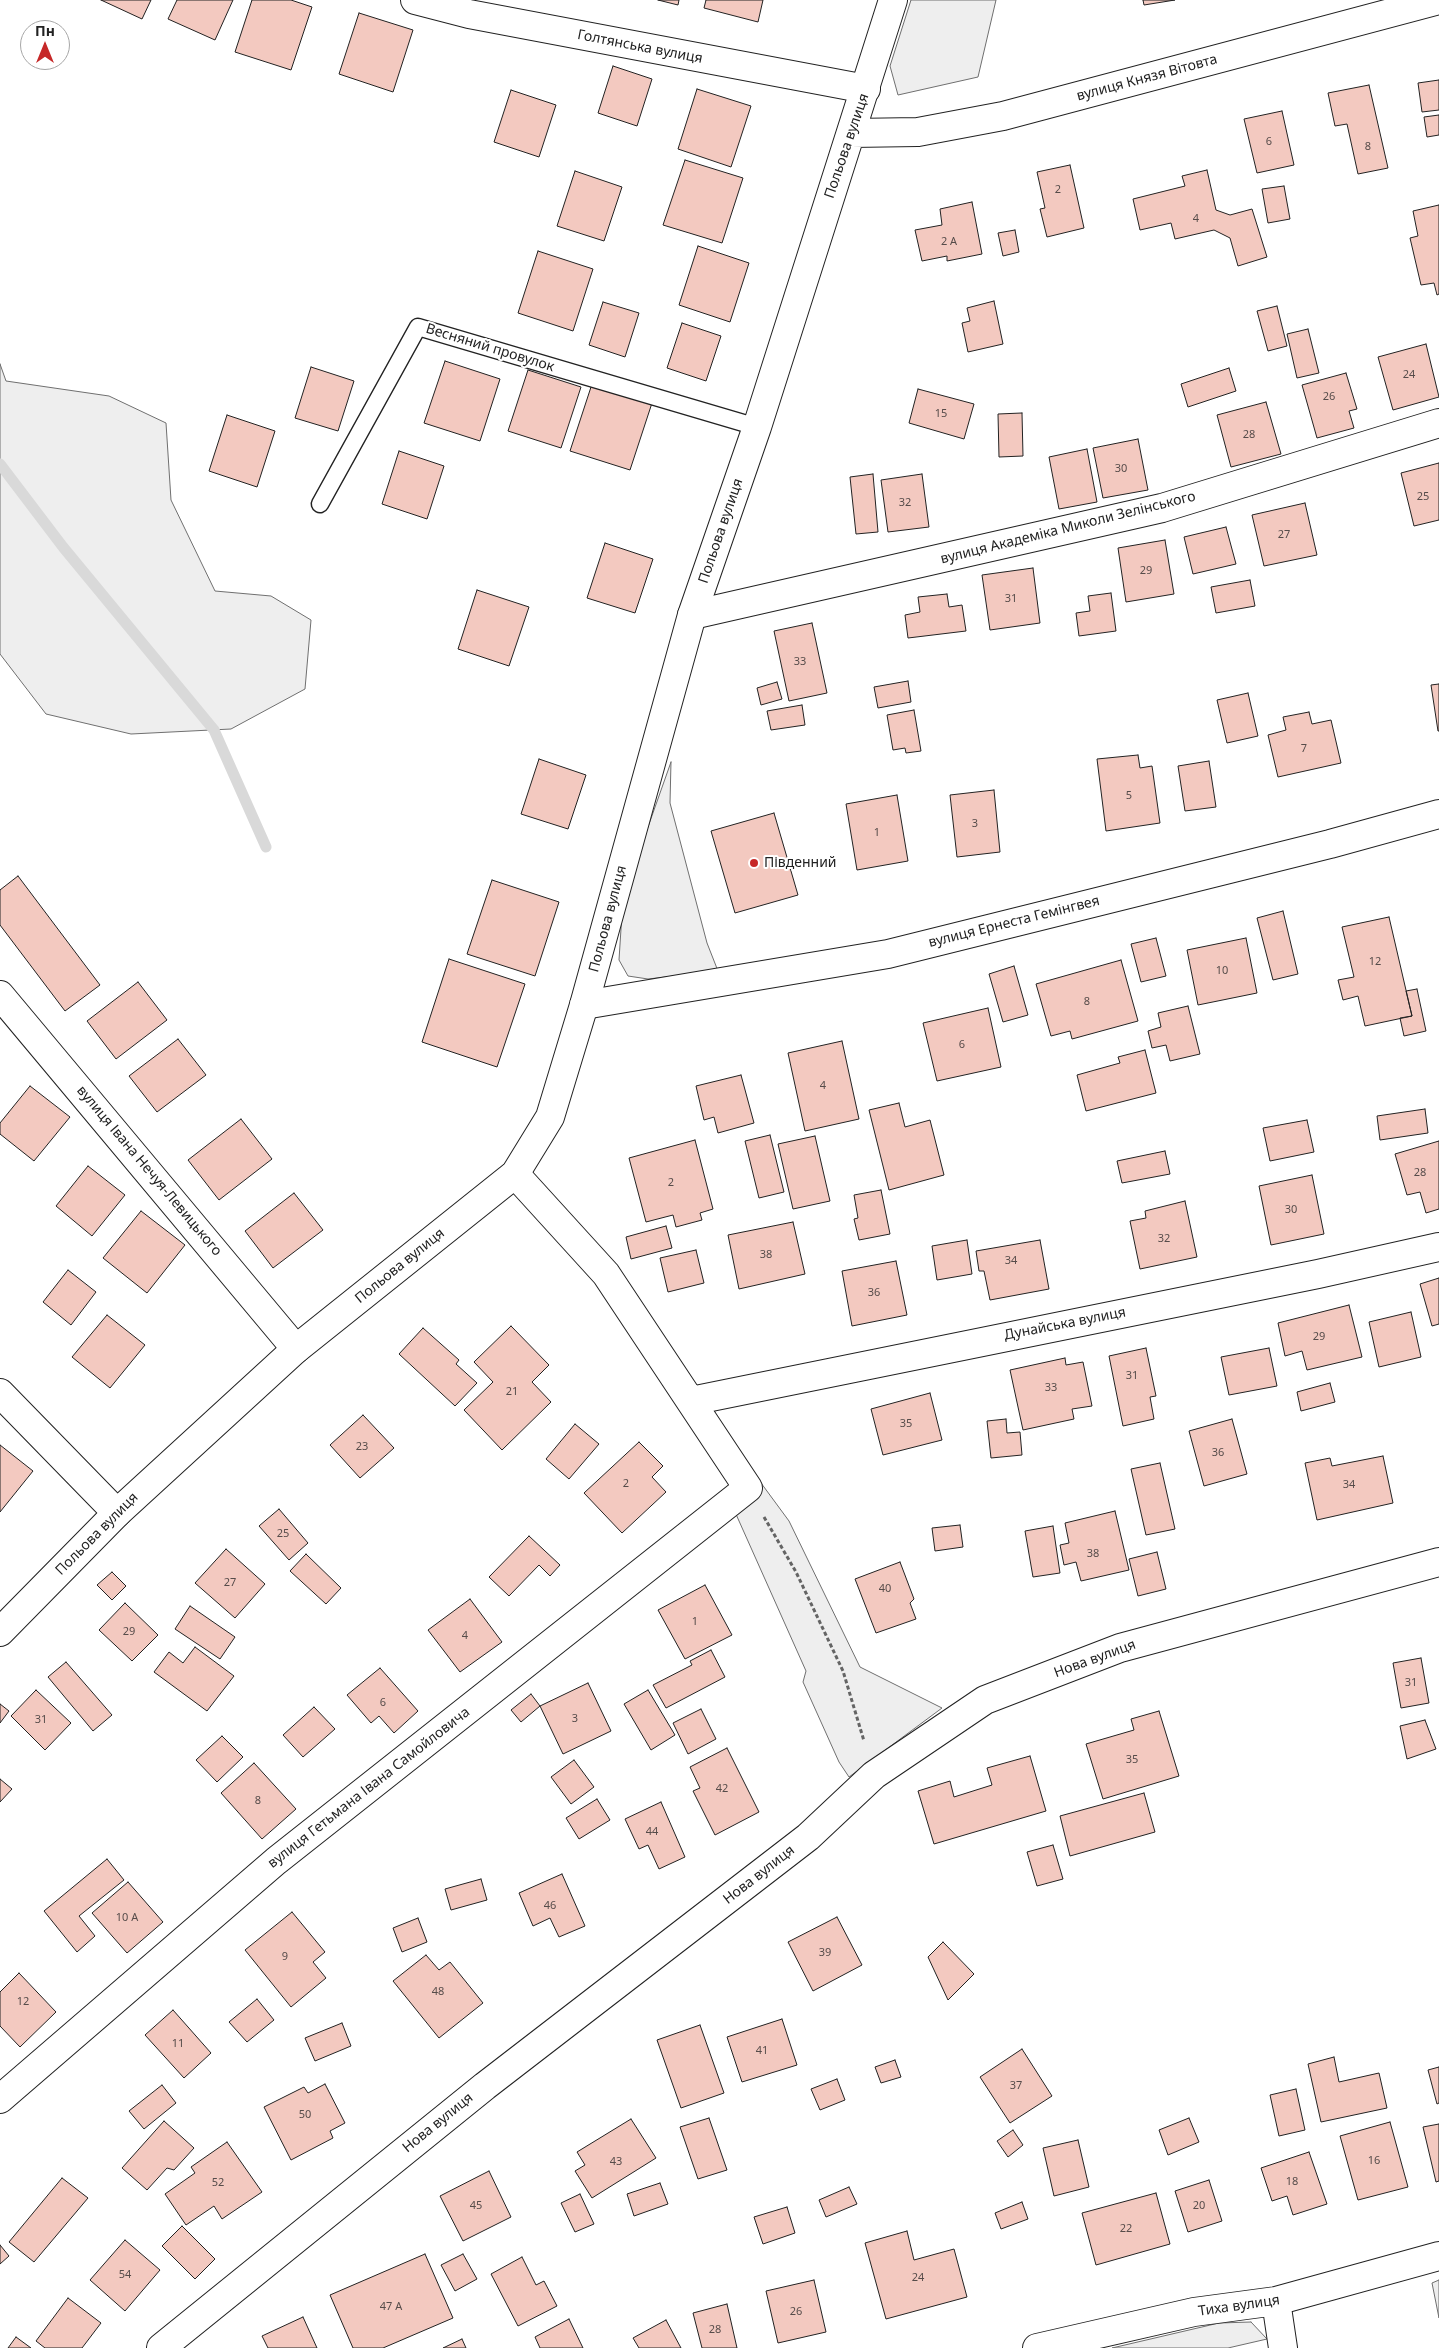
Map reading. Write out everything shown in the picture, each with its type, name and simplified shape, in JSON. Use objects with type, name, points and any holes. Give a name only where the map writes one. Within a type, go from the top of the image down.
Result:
[{"type":"street","name":"Голтянська вулиця","points":[[415,0],[469,14],[866,89]]},
{"type":"street","name":"Польова вулиця","points":[[0,1632],[117,1513],[296,1349],[515,1174],[550,1117],[584,1005],[692,615],[757,427],[894,0]]},
{"type":"street","name":"вулиця Князя Вітовта","points":[[851,133],[918,132],[1003,116],[1439,0]]},
{"type":"street","name":"вулиця Академіка Миколи Зелінського","points":[[692,615],[1162,508],[1439,423]]},
{"type":"street","name":"вулиця Ернеста Гемінгвея","points":[[584,1005],[888,954],[1320,846],[1439,814]]},
{"type":"street","name":"вулиця Івана Нечуя-Левицького","points":[[0,995],[296,1349]]},
{"type":"street","points":[[515,1174],[606,1274],[748,1488]]},
{"type":"street","name":"Дунайська вулиця","points":[[691,1401],[1318,1274],[1439,1247]]},
{"type":"street","points":[[0,1393],[117,1513]]},
{"type":"street","name":"вулиця Гетьмана Івана Самойловича","points":[[0,2099],[276,1861],[748,1488]]},
{"type":"street","name":"Нова вулиця","points":[[161,2348],[485,2086],[808,1836],[874,1775],[985,1700],[1111,1652],[1439,1562]]},
{"type":"street","name":"Тиха вулиця","points":[[1037,2348],[1194,2312],[1276,2301],[1439,2256]]},
{"type":"street","points":[[1276,2301],[1282,2348]]},
{"type":"lane","name":"Весняний провулок","points":[[320,504],[418,327],[757,427]]},
{"type":"path","points":[[748,1488],[796,1572],[843,1671],[874,1775]]},
{"type":"shaded area","points":[[911,0],[996,0],[978,77],[898,95],[890,66]]},
{"type":"shaded area","points":[[0,364],[6,381],[109,396],[166,423],[171,500],[215,591],[271,596],[311,620],[305,689],[231,729],[131,734],[46,714],[0,654]]},
{"type":"shaded area","points":[[671,762],[670,803],[707,943],[718,971],[648,979],[628,976],[619,960],[622,913],[637,858]]},
{"type":"shaded area","points":[[750,1468],[789,1521],[860,1667],[942,1708],[849,1777],[839,1762],[803,1682],[806,1671],[735,1512]]},
{"type":"shaded area","points":[[1439,2280],[1439,2318],[1432,2283]]},
{"type":"shaded area","points":[[1251,2322],[1267,2339],[1228,2348],[1112,2348],[1219,2323]]},
{"type":"building","points":[[101,0],[151,0],[142,19]]},
{"type":"building","points":[[177,0],[233,0],[215,40],[168,19]]},
{"type":"building","points":[[252,0],[291,0],[312,7],[291,70],[235,52]]},
{"type":"building","points":[[658,0],[679,0],[678,5]]},
{"type":"building","points":[[706,0],[763,0],[758,22],[704,8]]},
{"type":"building","points":[[1143,0],[1175,0],[1144,5]]},
{"type":"building","points":[[359,13],[413,30],[393,92],[339,74]]},
{"type":"building","points":[[613,66],[652,79],[637,126],[598,113]]},
{"type":"building","points":[[1439,80],[1439,110],[1422,112],[1418,83]]},
{"type":"building","points":[[1369,85],[1388,168],[1358,174],[1347,124],[1335,126],[1328,93]]},
{"type":"building","points":[[697,89],[751,106],[731,167],[678,149]]},
{"type":"building","points":[[511,90],[556,105],[539,157],[494,142]]},
{"type":"building","points":[[1282,111],[1294,165],[1257,173],[1244,119]]},
{"type":"building","points":[[1439,115],[1439,135],[1427,137],[1424,117]]},
{"type":"building","points":[[685,160],[743,178],[722,243],[663,225]]},
{"type":"building","points":[[1070,165],[1084,228],[1047,237],[1040,209],[1045,208],[1037,172]]},
{"type":"building","points":[[1207,170],[1216,210],[1230,215],[1252,209],[1267,257],[1238,266],[1230,238],[1214,230],[1175,239],[1171,223],[1140,230],[1133,199],[1185,186],[1182,176]]},
{"type":"building","points":[[575,171],[622,187],[604,241],[557,226]]},
{"type":"building","points":[[1284,186],[1290,219],[1268,223],[1262,189]]},
{"type":"building","points":[[972,202],[982,254],[947,261],[947,256],[922,261],[915,230],[942,225],[940,209]]},
{"type":"building","points":[[1439,205],[1439,294],[1437,295],[1434,283],[1421,285],[1410,238],[1418,236],[1413,211]]},
{"type":"building","points":[[1015,230],[1019,252],[1003,256],[998,233]]},
{"type":"building","points":[[698,246],[749,263],[730,322],[679,305]]},
{"type":"building","points":[[538,251],[593,269],[573,331],[518,313]]},
{"type":"building","points":[[994,301],[1003,344],[968,352],[962,323],[970,321],[967,308]]},
{"type":"building","points":[[603,302],[639,313],[625,357],[589,345]]},
{"type":"building","points":[[1277,306],[1287,346],[1268,351],[1257,311]]},
{"type":"building","points":[[682,323],[721,336],[706,381],[667,368]]},
{"type":"building","points":[[1308,329],[1319,373],[1297,378],[1287,334]]},
{"type":"building","points":[[1426,344],[1439,397],[1393,410],[1378,357]]},
{"type":"building","points":[[445,361],[500,379],[480,441],[424,423]]},
{"type":"building","points":[[311,367],[354,381],[338,431],[295,418]]},
{"type":"building","points":[[1229,368],[1236,391],[1188,407],[1181,384]]},
{"type":"building","points":[[528,370],[581,387],[561,448],[508,431]]},
{"type":"building","points":[[1346,373],[1357,409],[1349,411],[1354,428],[1317,438],[1302,385]]},
{"type":"building","points":[[592,384],[652,403],[630,470],[570,451]]},
{"type":"building","points":[[918,389],[974,404],[964,439],[909,423]]},
{"type":"building","points":[[1266,402],[1281,454],[1231,467],[1217,415]]},
{"type":"building","points":[[1022,413],[1023,456],[999,457],[998,414]]},
{"type":"building","points":[[227,415],[275,431],[257,487],[209,471]]},
{"type":"building","points":[[1138,439],[1148,490],[1103,498],[1093,448]]},
{"type":"building","points":[[1087,449],[1097,502],[1059,509],[1049,457]]},
{"type":"building","points":[[399,451],[444,466],[427,519],[382,504]]},
{"type":"building","points":[[1439,463],[1439,520],[1414,526],[1401,473]]},
{"type":"building","points":[[873,474],[878,532],[856,534],[850,477]]},
{"type":"building","points":[[922,474],[929,527],[888,532],[881,480]]},
{"type":"building","points":[[1305,503],[1317,555],[1264,566],[1252,515]]},
{"type":"building","points":[[1226,527],[1236,564],[1193,574],[1184,537]]},
{"type":"building","points":[[1165,540],[1174,594],[1126,602],[1118,548]]},
{"type":"building","points":[[605,543],[653,559],[635,613],[587,598]]},
{"type":"building","points":[[1033,568],[1040,623],[990,630],[982,575]]},
{"type":"building","points":[[1250,580],[1255,606],[1216,613],[1211,587]]},
{"type":"building","points":[[477,590],[529,607],[509,666],[458,649]]},
{"type":"building","points":[[1111,593],[1116,631],[1079,636],[1076,613],[1090,611],[1088,596]]},
{"type":"building","points":[[947,594],[949,607],[962,605],[966,631],[908,638],[905,615],[920,612],[918,597]]},
{"type":"building","points":[[812,623],[827,693],[789,701],[774,631]]},
{"type":"building","points":[[908,681],[911,702],[878,708],[874,687]]},
{"type":"building","points":[[777,682],[782,699],[761,705],[757,688]]},
{"type":"building","points":[[1439,684],[1439,731],[1438,731],[1431,685]]},
{"type":"building","points":[[1248,693],[1258,736],[1227,743],[1217,700]]},
{"type":"building","points":[[802,705],[805,725],[771,730],[767,711]]},
{"type":"building","points":[[914,710],[921,751],[906,753],[905,748],[893,750],[887,715]]},
{"type":"building","points":[[1309,712],[1312,724],[1331,720],[1341,763],[1278,777],[1268,735],[1286,730],[1283,717]]},
{"type":"building","points":[[1138,755],[1140,768],[1152,766],[1160,823],[1106,831],[1097,759]]},
{"type":"building","points":[[539,759],[586,775],[568,829],[521,814]]},
{"type":"building","points":[[1209,761],[1216,807],[1185,811],[1178,766]]},
{"type":"building","points":[[994,790],[1000,852],[957,857],[950,795]]},
{"type":"building","points":[[897,795],[908,861],[857,870],[846,804]]},
{"type":"building","name":"Південний","points":[[774,813],[798,895],[735,913],[711,831]]},
{"type":"building","points":[[18,876],[100,985],[65,1011],[0,925],[0,890]]},
{"type":"building","points":[[492,880],[559,902],[535,976],[467,954]]},
{"type":"building","points":[[1283,911],[1298,974],[1273,980],[1257,918]]},
{"type":"building","points":[[1389,917],[1412,1016],[1365,1026],[1358,996],[1343,1000],[1338,980],[1354,977],[1342,927]]},
{"type":"building","points":[[1156,938],[1166,976],[1141,982],[1131,944]]},
{"type":"building","points":[[1246,938],[1257,993],[1198,1005],[1187,950]]},
{"type":"building","points":[[449,959],[525,984],[497,1067],[422,1042]]},
{"type":"building","points":[[1121,960],[1138,1021],[1072,1039],[1070,1031],[1051,1036],[1036,984]]},
{"type":"building","points":[[1014,966],[1028,1015],[1003,1022],[989,974]]},
{"type":"building","points":[[138,982],[167,1020],[116,1059],[87,1021]]},
{"type":"building","points":[[1417,989],[1426,1031],[1404,1036],[1400,1018],[1412,1016],[1406,991]]},
{"type":"building","points":[[1188,1006],[1200,1054],[1170,1061],[1166,1045],[1152,1048],[1148,1031],[1161,1027],[1158,1013]]},
{"type":"building","points":[[988,1008],[1001,1067],[937,1081],[923,1023]]},
{"type":"building","points":[[178,1039],[206,1075],[157,1112],[129,1076]]},
{"type":"building","points":[[842,1041],[859,1119],[805,1131],[788,1053]]},
{"type":"building","points":[[1145,1050],[1156,1093],[1086,1111],[1077,1075],[1120,1063],[1118,1057]]},
{"type":"building","points":[[741,1075],[754,1123],[718,1133],[714,1117],[704,1120],[696,1086]]},
{"type":"building","points":[[30,1086],[70,1117],[34,1161],[0,1134],[0,1123]]},
{"type":"building","points":[[899,1103],[905,1127],[930,1120],[944,1175],[889,1190],[869,1110]]},
{"type":"building","points":[[1425,1109],[1428,1133],[1380,1140],[1377,1116]]},
{"type":"building","points":[[241,1119],[272,1159],[219,1200],[188,1160]]},
{"type":"building","points":[[1307,1120],[1314,1152],[1270,1161],[1263,1128]]},
{"type":"building","points":[[770,1135],[784,1192],[759,1198],[745,1141]]},
{"type":"building","points":[[815,1136],[830,1201],[793,1209],[778,1144]]},
{"type":"building","points":[[695,1140],[713,1209],[700,1213],[702,1220],[676,1227],[673,1215],[646,1222],[629,1158]]},
{"type":"building","points":[[1439,1141],[1439,1209],[1426,1213],[1420,1192],[1407,1195],[1395,1154]]},
{"type":"building","points":[[1165,1151],[1170,1174],[1122,1183],[1117,1161]]},
{"type":"building","points":[[88,1166],[125,1195],[92,1236],[56,1206]]},
{"type":"building","points":[[1312,1175],[1324,1234],[1271,1245],[1259,1186]]},
{"type":"building","points":[[881,1190],[890,1234],[859,1240],[854,1219],[858,1218],[854,1195]]},
{"type":"building","points":[[294,1193],[323,1230],[273,1268],[245,1231]]},
{"type":"building","points":[[1185,1201],[1197,1257],[1140,1269],[1130,1221],[1146,1218],[1145,1211]]},
{"type":"building","points":[[141,1211],[185,1245],[147,1293],[103,1258]]},
{"type":"building","points":[[793,1222],[805,1274],[739,1289],[728,1235]]},
{"type":"building","points":[[666,1226],[672,1248],[631,1259],[626,1237]]},
{"type":"building","points":[[967,1240],[972,1274],[937,1280],[932,1246]]},
{"type":"building","points":[[1040,1240],[1049,1289],[990,1300],[984,1271],[979,1271],[976,1251]]},
{"type":"building","points":[[696,1250],[704,1283],[668,1292],[660,1258]]},
{"type":"building","points":[[896,1261],[907,1315],[852,1326],[842,1271]]},
{"type":"building","points":[[68,1270],[96,1292],[71,1325],[43,1302]]},
{"type":"building","points":[[1439,1278],[1439,1324],[1432,1326],[1420,1284]]},
{"type":"building","points":[[1349,1305],[1362,1357],[1307,1370],[1302,1351],[1285,1356],[1278,1323]]},
{"type":"building","points":[[1411,1312],[1421,1357],[1379,1367],[1369,1322]]},
{"type":"building","points":[[107,1315],[145,1345],[110,1388],[72,1357]]},
{"type":"building","points":[[511,1326],[549,1365],[532,1382],[551,1402],[502,1450],[464,1410],[493,1382],[474,1362]]},
{"type":"building","points":[[423,1328],[459,1360],[456,1364],[477,1383],[455,1406],[399,1354]]},
{"type":"building","points":[[1146,1348],[1156,1396],[1150,1397],[1154,1419],[1123,1426],[1109,1356]]},
{"type":"building","points":[[1269,1348],[1277,1386],[1229,1395],[1221,1357]]},
{"type":"building","points":[[1065,1358],[1066,1365],[1083,1362],[1092,1406],[1072,1409],[1074,1419],[1023,1430],[1010,1370]]},
{"type":"building","points":[[1330,1383],[1335,1402],[1301,1411],[1297,1392]]},
{"type":"building","points":[[930,1393],[942,1440],[883,1455],[871,1409]]},
{"type":"building","points":[[363,1415],[394,1448],[360,1478],[330,1445]]},
{"type":"building","points":[[1006,1419],[1007,1433],[1020,1432],[1022,1455],[991,1458],[987,1421]]},
{"type":"building","points":[[1232,1419],[1247,1474],[1204,1486],[1189,1431]]},
{"type":"building","points":[[575,1424],[599,1444],[569,1479],[546,1459]]},
{"type":"building","points":[[639,1442],[663,1466],[652,1477],[666,1492],[622,1533],[584,1493]]},
{"type":"building","points":[[0,1445],[33,1471],[0,1512]]},
{"type":"building","points":[[1383,1456],[1393,1503],[1317,1520],[1305,1463],[1330,1458],[1332,1466]]},
{"type":"building","points":[[1160,1463],[1175,1529],[1146,1535],[1131,1469]]},
{"type":"building","points":[[279,1509],[308,1543],[289,1560],[259,1526]]},
{"type":"building","points":[[1115,1511],[1129,1570],[1081,1581],[1076,1562],[1064,1565],[1060,1545],[1069,1543],[1065,1523]]},
{"type":"building","points":[[960,1525],[963,1547],[935,1551],[932,1528]]},
{"type":"building","points":[[1053,1526],[1060,1573],[1033,1577],[1025,1531]]},
{"type":"building","points":[[529,1536],[560,1565],[550,1576],[539,1565],[509,1596],[489,1577]]},
{"type":"building","points":[[226,1549],[265,1584],[235,1618],[195,1583]]},
{"type":"building","points":[[1157,1552],[1166,1589],[1138,1596],[1129,1559]]},
{"type":"building","points":[[306,1554],[341,1588],[326,1604],[290,1571]]},
{"type":"building","points":[[900,1562],[914,1599],[910,1603],[916,1619],[876,1633],[855,1579]]},
{"type":"building","points":[[112,1572],[126,1586],[112,1600],[97,1585]]},
{"type":"building","points":[[705,1585],[732,1635],[685,1659],[658,1610]]},
{"type":"building","points":[[470,1599],[502,1642],[460,1672],[428,1630]]},
{"type":"building","points":[[125,1603],[158,1635],[132,1661],[99,1630]]},
{"type":"building","points":[[190,1606],[235,1637],[220,1659],[175,1629]]},
{"type":"building","points":[[195,1647],[234,1676],[207,1711],[154,1672],[169,1652],[183,1663]]},
{"type":"building","points":[[711,1650],[725,1677],[666,1708],[653,1685],[692,1665],[690,1661]]},
{"type":"building","points":[[1421,1658],[1429,1703],[1401,1708],[1393,1663]]},
{"type":"building","points":[[66,1662],[112,1715],[93,1731],[48,1677]]},
{"type":"building","points":[[380,1668],[418,1711],[394,1733],[379,1716],[371,1723],[347,1695]]},
{"type":"building","points":[[588,1683],[611,1731],[563,1754],[540,1706]]},
{"type":"building","points":[[36,1690],[71,1723],[45,1750],[11,1716]]},
{"type":"building","points":[[648,1690],[675,1735],[651,1750],[624,1704]]},
{"type":"building","points":[[531,1694],[540,1706],[521,1722],[511,1710]]},
{"type":"building","points":[[0,1704],[9,1711],[0,1723]]},
{"type":"building","points":[[314,1707],[335,1729],[303,1757],[283,1735]]},
{"type":"building","points":[[701,1709],[716,1739],[688,1754],[673,1723]]},
{"type":"building","points":[[1159,1711],[1179,1776],[1103,1799],[1086,1744],[1134,1730],[1131,1719]]},
{"type":"building","points":[[1425,1720],[1436,1749],[1407,1759],[1400,1726]]},
{"type":"building","points":[[222,1736],[243,1757],[217,1782],[196,1760]]},
{"type":"building","points":[[727,1748],[759,1812],[715,1835],[693,1791],[700,1788],[690,1767]]},
{"type":"building","points":[[1030,1756],[1046,1811],[934,1844],[918,1791],[950,1781],[954,1797],[992,1785],[987,1768]]},
{"type":"building","points":[[574,1760],[594,1787],[571,1804],[551,1777]]},
{"type":"building","points":[[254,1763],[296,1809],[262,1839],[221,1793]]},
{"type":"building","points":[[0,1779],[12,1789],[0,1802]]},
{"type":"building","points":[[1144,1793],[1155,1832],[1070,1856],[1060,1816]]},
{"type":"building","points":[[597,1799],[610,1820],[579,1839],[566,1818]]},
{"type":"building","points":[[661,1802],[685,1857],[659,1869],[648,1845],[639,1849],[625,1819]]},
{"type":"building","points":[[1053,1845],[1063,1879],[1037,1886],[1027,1852]]},
{"type":"building","points":[[107,1859],[124,1880],[79,1916],[95,1936],[77,1952],[44,1911]]},
{"type":"building","points":[[562,1874],[585,1926],[559,1937],[550,1918],[533,1926],[519,1893]]},
{"type":"building","points":[[481,1879],[487,1900],[451,1910],[445,1889]]},
{"type":"building","points":[[128,1882],[163,1922],[127,1953],[92,1913]]},
{"type":"building","points":[[292,1912],[325,1952],[313,1962],[326,1978],[291,2007],[245,1950]]},
{"type":"building","points":[[837,1917],[862,1965],[813,1991],[788,1942]]},
{"type":"building","points":[[418,1918],[427,1942],[402,1952],[393,1928]]},
{"type":"building","points":[[943,1942],[974,1974],[948,2000],[928,1957]]},
{"type":"building","points":[[426,1955],[439,1970],[450,1962],[483,2003],[439,2038],[393,1981]]},
{"type":"building","points":[[19,1973],[56,2012],[20,2047],[0,2026],[0,1992]]},
{"type":"building","points":[[257,1999],[274,2020],[247,2042],[229,2022]]},
{"type":"building","points":[[173,2010],[211,2053],[184,2078],[145,2035]]},
{"type":"building","points":[[782,2019],[797,2065],[742,2082],[727,2037]]},
{"type":"building","points":[[342,2023],[351,2046],[315,2061],[305,2038]]},
{"type":"building","points":[[700,2025],[724,2093],[681,2108],[657,2040]]},
{"type":"building","points":[[1022,2049],[1052,2096],[1010,2123],[980,2077]]},
{"type":"building","points":[[1334,2057],[1339,2082],[1379,2073],[1387,2108],[1321,2122],[1308,2064]]},
{"type":"building","points":[[895,2060],[901,2077],[881,2083],[875,2067]]},
{"type":"building","points":[[1439,2067],[1439,2103],[1437,2104],[1428,2070]]},
{"type":"building","points":[[837,2079],[845,2100],[820,2110],[811,2089]]},
{"type":"building","points":[[325,2084],[345,2123],[330,2131],[333,2138],[291,2160],[264,2107],[304,2087],[308,2093]]},
{"type":"building","points":[[162,2085],[176,2103],[144,2129],[129,2111]]},
{"type":"building","points":[[1296,2089],[1305,2130],[1279,2136],[1270,2095]]},
{"type":"building","points":[[709,2118],[727,2170],[698,2179],[680,2127]]},
{"type":"building","points":[[1189,2118],[1199,2142],[1168,2155],[1159,2130]]},
{"type":"building","points":[[631,2119],[656,2158],[592,2198],[575,2171],[585,2165],[577,2152]]},
{"type":"building","points":[[164,2121],[194,2148],[174,2170],[167,2168],[147,2190],[122,2168]]},
{"type":"building","points":[[1390,2122],[1408,2187],[1358,2200],[1340,2136]]},
{"type":"building","points":[[1439,2124],[1439,2181],[1436,2182],[1423,2127]]},
{"type":"building","points":[[1013,2130],[1023,2145],[1008,2157],[997,2141]]},
{"type":"building","points":[[1078,2140],[1089,2187],[1054,2196],[1043,2148]]},
{"type":"building","points":[[227,2142],[262,2192],[222,2219],[214,2206],[186,2225],[165,2194],[195,2173],[191,2167]]},
{"type":"building","points":[[1309,2152],[1327,2204],[1293,2215],[1287,2196],[1272,2201],[1261,2168]]},
{"type":"building","points":[[489,2171],[511,2217],[463,2241],[440,2196]]},
{"type":"building","points":[[62,2178],[88,2198],[34,2262],[9,2242]]},
{"type":"building","points":[[1209,2180],[1222,2221],[1188,2232],[1175,2191]]},
{"type":"building","points":[[660,2183],[668,2204],[634,2216],[627,2194]]},
{"type":"building","points":[[849,2187],[857,2204],[826,2217],[819,2200]]},
{"type":"building","points":[[1156,2193],[1170,2244],[1096,2265],[1082,2213]]},
{"type":"building","points":[[580,2194],[594,2224],[575,2232],[561,2203]]},
{"type":"building","points":[[1022,2202],[1028,2219],[1001,2229],[995,2213]]},
{"type":"building","points":[[787,2207],[795,2233],[763,2244],[754,2217]]},
{"type":"building","points":[[182,2226],[215,2259],[195,2279],[162,2246]]},
{"type":"building","points":[[907,2231],[914,2260],[954,2249],[967,2297],[886,2319],[865,2243]]},
{"type":"building","points":[[125,2240],[160,2270],[125,2311],[90,2280]]},
{"type":"building","points":[[0,2245],[9,2256],[0,2264]]},
{"type":"building","points":[[425,2254],[453,2318],[383,2348],[353,2348],[330,2295]]},
{"type":"building","points":[[463,2254],[477,2279],[455,2291],[441,2265]]},
{"type":"building","points":[[522,2257],[536,2285],[544,2281],[557,2306],[518,2326],[491,2274]]},
{"type":"building","points":[[814,2280],[826,2332],[778,2343],[766,2291]]},
{"type":"building","points":[[68,2298],[101,2323],[82,2348],[45,2348],[36,2341]]},
{"type":"building","points":[[727,2304],[737,2348],[702,2348],[693,2313]]},
{"type":"building","points":[[303,2317],[317,2348],[268,2348],[262,2336]]},
{"type":"building","points":[[569,2319],[583,2348],[540,2348],[535,2337]]},
{"type":"building","points":[[666,2320],[681,2348],[639,2348],[633,2338]]},
{"type":"building","points":[[16,2337],[31,2348],[8,2348]]},
{"type":"building","points":[[462,2339],[466,2348],[443,2348]]},
{"type":"waterway","points":[[0,464],[63,547],[214,730],[266,847]]},
{"type":"place","name":"Південний","points":[[754,863]]}]
